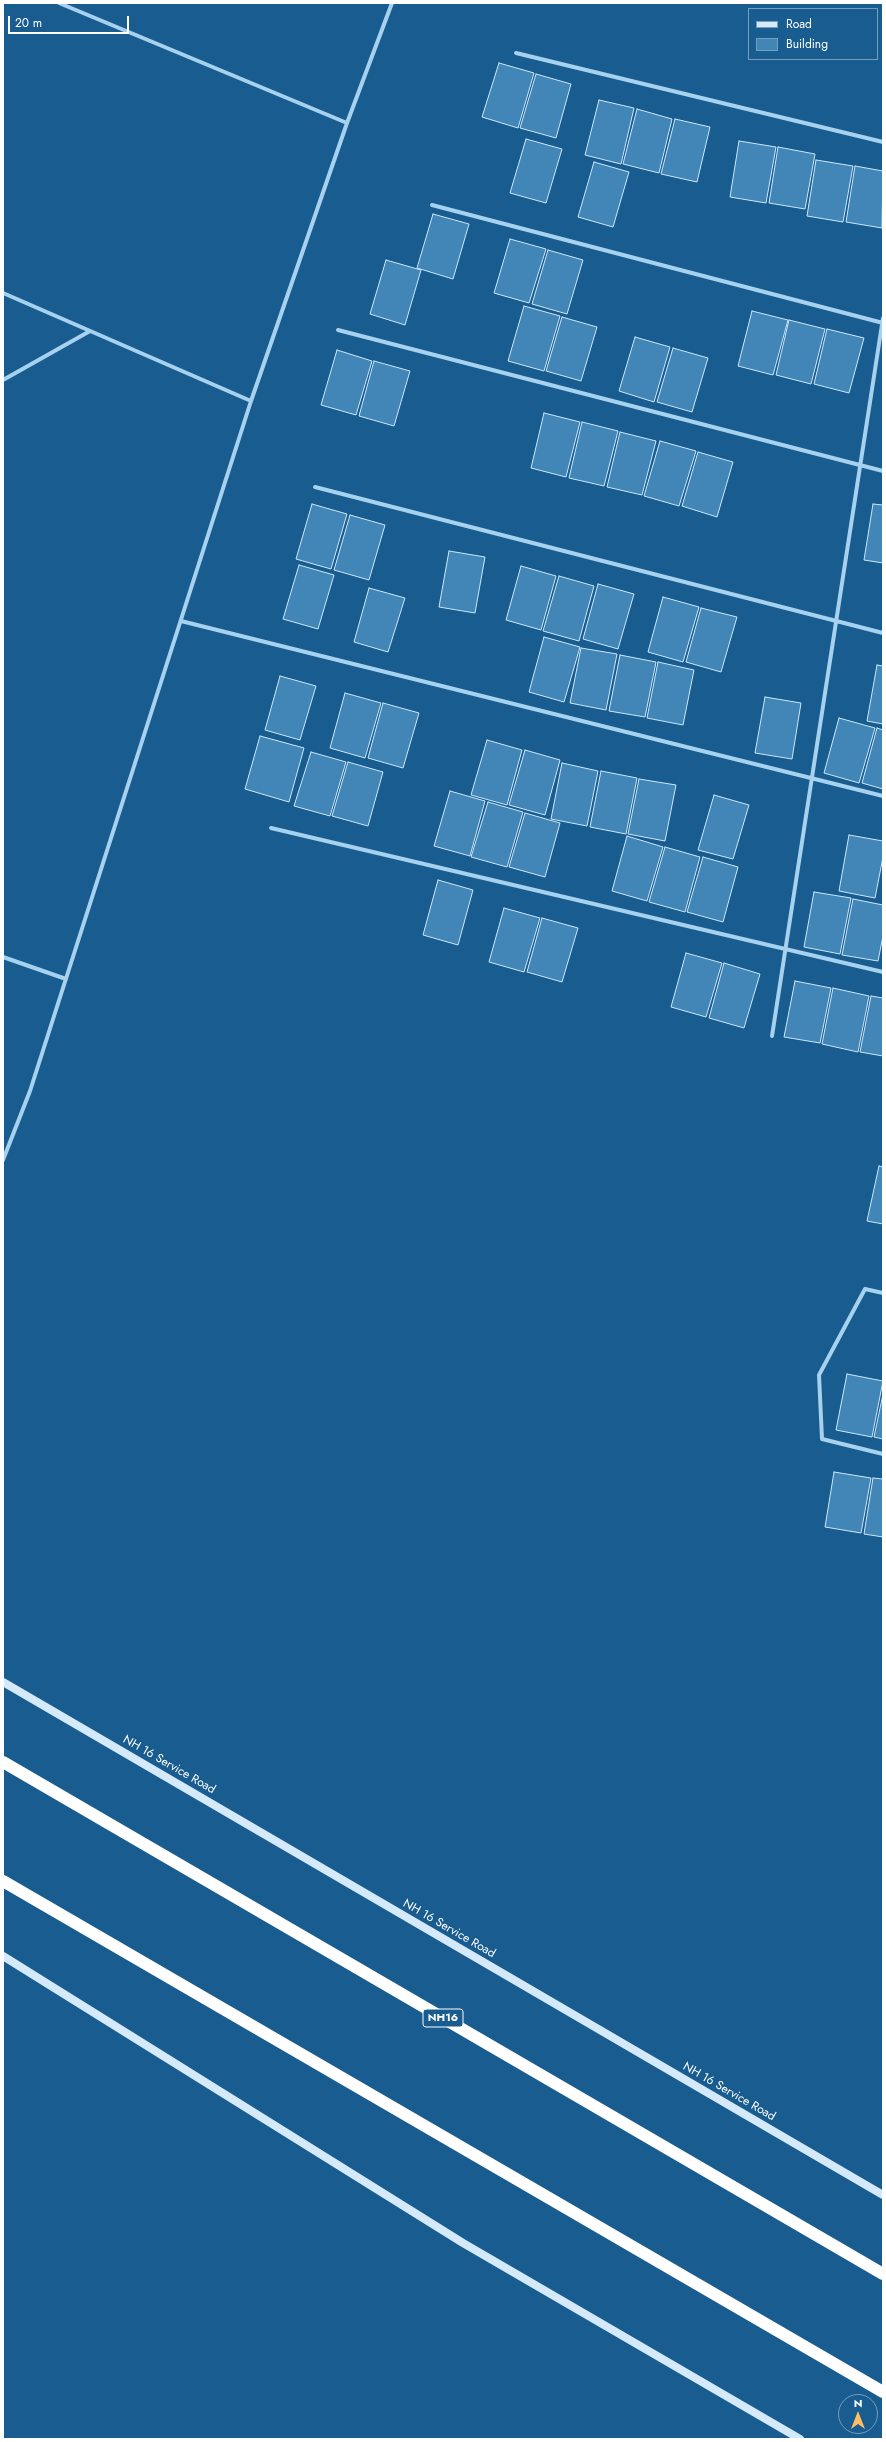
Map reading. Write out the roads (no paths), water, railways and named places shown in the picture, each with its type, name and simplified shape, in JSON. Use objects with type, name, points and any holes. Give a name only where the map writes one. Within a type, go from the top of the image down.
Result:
[{"type":"highway","name":"NH16","points":[[3,1762],[883,2274]]},
{"type":"highway","points":[[3,1881],[883,2392]]},
{"type":"street","points":[[60,3],[347,123]]},
{"type":"street","points":[[3,1160],[30,1090],[251,401],[347,123],[392,3]]},
{"type":"street","points":[[516,53],[883,142]]},
{"type":"street","points":[[432,205],[883,323]]},
{"type":"street","points":[[3,293],[251,401]]},
{"type":"street","points":[[772,1036],[883,318]]},
{"type":"street","points":[[338,330],[883,471]]},
{"type":"street","points":[[3,380],[90,331]]},
{"type":"street","points":[[315,487],[883,633]]},
{"type":"street","points":[[180,621],[883,796]]},
{"type":"street","points":[[271,828],[883,972]]},
{"type":"street","points":[[3,957],[66,979]]},
{"type":"street","points":[[883,1293],[866,1289],[819,1375],[822,1439],[883,1454]]},
{"type":"street","name":"NH 16 Service Road","points":[[3,1682],[883,2195]]},
{"type":"street","points":[[3,1956],[463,2243],[800,2439]]}]
